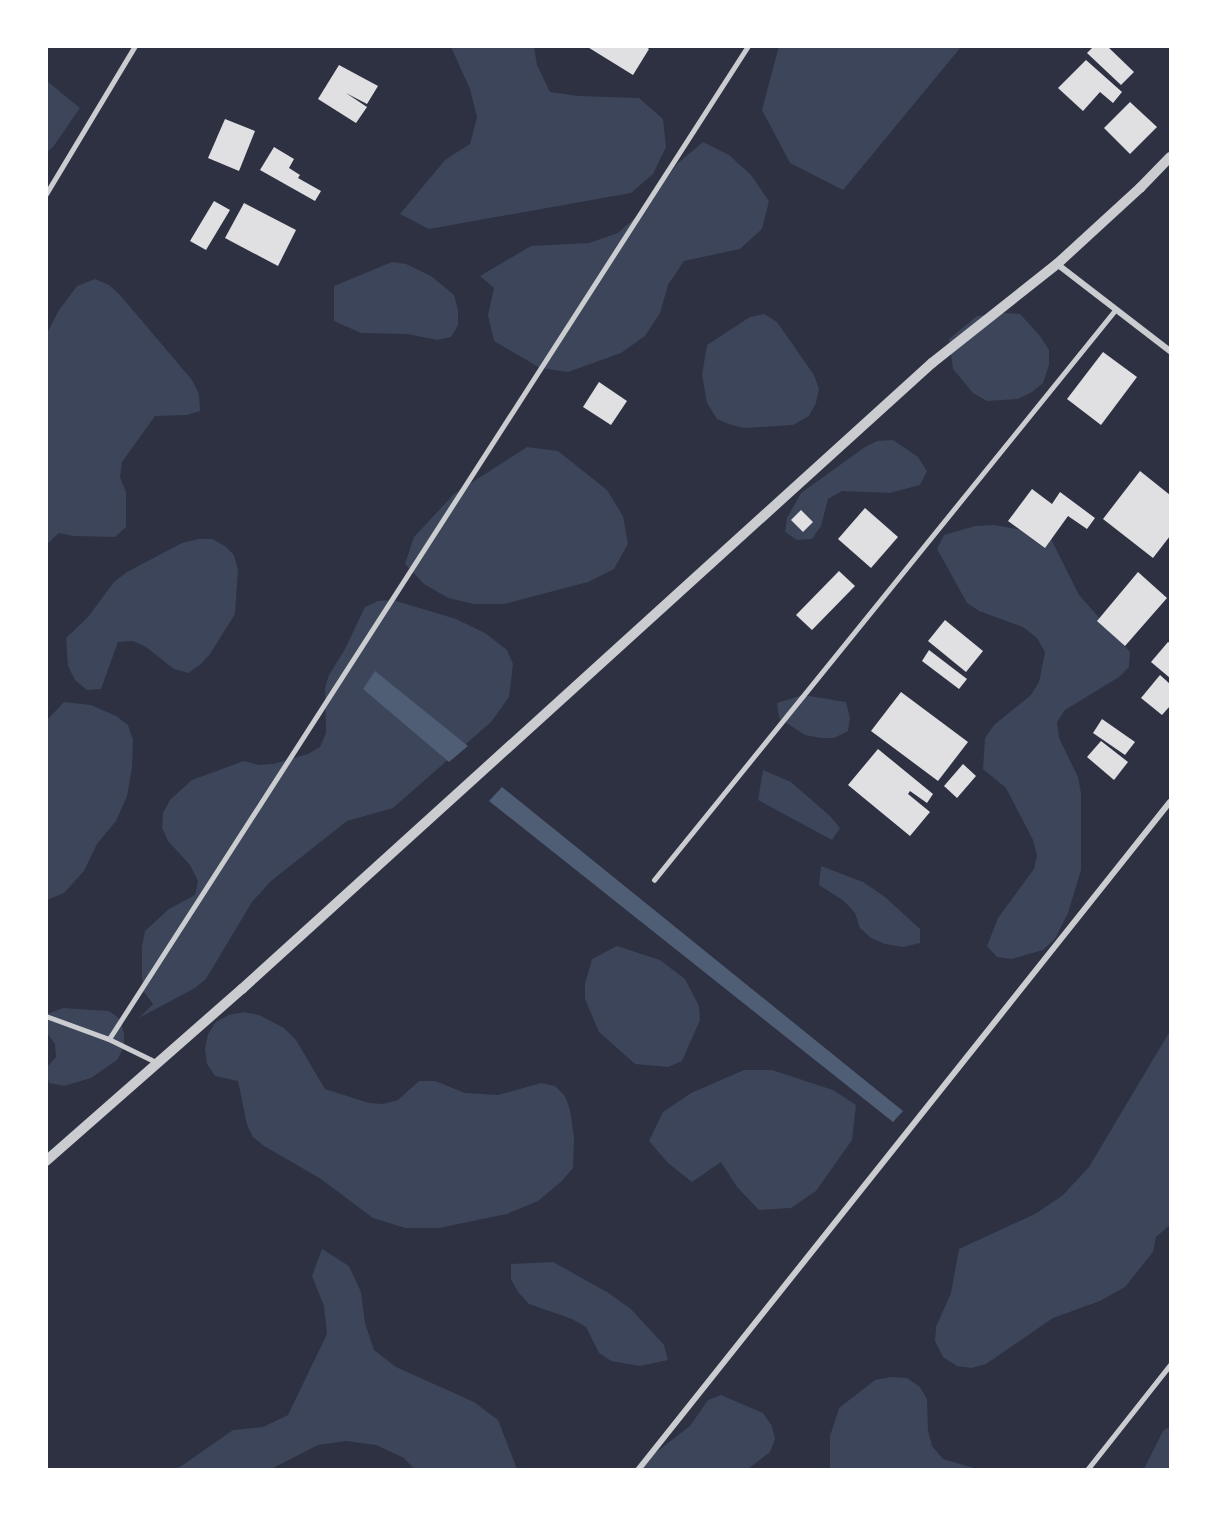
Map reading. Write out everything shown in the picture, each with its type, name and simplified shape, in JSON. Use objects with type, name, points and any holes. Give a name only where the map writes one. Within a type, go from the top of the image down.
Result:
[{"type":"street","points":[[46,1161],[158,1063],[932,363],[1057,264],[1140,189],[1170,157]]},
{"type":"street","points":[[1057,264],[1170,351]]},
{"type":"street","points":[[638,1470],[1170,802]]},
{"type":"lane","points":[[46,194],[135,46]]},
{"type":"lane","points":[[108,1039],[748,46]]},
{"type":"lane","points":[[654,880],[1116,309]]},
{"type":"lane","points":[[46,1016],[108,1039],[158,1063]]},
{"type":"lane","points":[[1087,1470],[1170,1365]]},
{"type":"shaded area","points":[[779,46],[961,47],[843,190],[790,163],[762,110]]},
{"type":"shaded area","points":[[451,47],[534,47],[537,65],[550,92],[578,96],[639,98],[663,119],[666,147],[653,174],[631,193],[429,229],[400,214],[445,160],[470,144],[477,117],[470,89]]},
{"type":"shaded area","points":[[47,81],[80,108],[53,147],[47,152]]},
{"type":"shaded area","points":[[703,142],[729,155],[751,175],[769,201],[762,229],[740,249],[684,261],[668,285],[660,313],[645,336],[621,353],[568,372],[540,368],[494,341],[488,315],[494,288],[480,276],[531,246],[589,243],[618,233],[639,214],[678,163]]},
{"type":"shaded area","points":[[392,262],[406,264],[431,276],[454,295],[458,310],[458,325],[451,337],[437,340],[407,334],[361,333],[334,321],[334,286]]},
{"type":"shaded area","points":[[95,279],[109,285],[120,295],[192,380],[199,394],[200,411],[187,415],[155,416],[122,462],[120,477],[126,492],[126,527],[115,537],[73,536],[59,533],[47,544],[47,333],[59,310],[77,286]]},
{"type":"shaded area","points":[[764,314],[777,322],[814,375],[819,389],[816,403],[809,416],[793,425],[745,428],[731,425],[717,419],[707,403],[702,375],[707,345],[750,317]]},
{"type":"shaded area","points":[[1020,314],[1040,336],[1049,350],[1049,365],[1043,383],[1032,392],[1018,399],[987,401],[973,393],[953,369],[949,339],[977,316]]},
{"type":"shaded area","points":[[893,440],[918,457],[927,471],[920,485],[890,493],[842,491],[828,499],[821,526],[812,539],[797,540],[785,532],[787,518],[801,493],[865,447],[877,441]]},
{"type":"shaded area","points":[[527,447],[558,451],[607,490],[623,516],[628,544],[614,569],[588,582],[504,604],[474,604],[448,598],[424,584],[405,564],[414,537],[454,494]]},
{"type":"shaded area","points":[[994,525],[1038,533],[1051,539],[1079,595],[1130,652],[1129,667],[1119,677],[1065,710],[1057,722],[1059,738],[1078,777],[1081,793],[1081,870],[1068,913],[1055,939],[1043,950],[1012,959],[997,957],[987,946],[998,918],[1034,869],[1037,855],[1033,840],[1006,788],[983,769],[985,738],[994,725],[1031,695],[1039,682],[1045,652],[1037,638],[1023,627],[979,611],[967,603],[937,549],[944,535],[975,526]]},
{"type":"shaded area","points":[[198,539],[212,539],[225,546],[234,555],[238,570],[235,614],[210,654],[188,673],[174,669],[146,647],[133,641],[118,642],[101,689],[87,690],[75,680],[68,666],[66,638],[88,617],[114,582],[127,572],[182,543]]},
{"type":"shaded area","points":[[393,600],[456,619],[485,633],[507,650],[513,664],[509,697],[491,722],[393,808],[347,821],[271,881],[252,902],[206,979],[195,988],[139,1018],[153,1004],[144,992],[142,978],[142,946],[145,931],[169,909],[195,895],[198,881],[190,865],[168,841],[162,828],[163,813],[170,800],[192,780],[244,761],[259,765],[273,764],[308,754],[320,747],[326,733],[325,688],[329,675],[345,649],[365,607],[378,601]]},
{"type":"shaded area","points":[[375,671],[468,746],[449,762],[363,689]]},
{"type":"shaded area","points":[[803,695],[846,702],[850,718],[848,731],[834,738],[805,735],[779,718],[777,703]]},
{"type":"shaded area","points":[[64,702],[91,705],[116,716],[128,725],[133,740],[132,768],[127,796],[116,821],[97,844],[84,871],[64,893],[47,900],[47,720]]},
{"type":"shaded area","points":[[763,770],[791,782],[830,816],[840,828],[832,840],[758,800]]},
{"type":"shaded area","points":[[502,787],[903,1111],[893,1122],[489,801]]},
{"type":"shaded area","points":[[821,866],[863,882],[885,897],[920,929],[920,943],[903,947],[885,944],[871,938],[860,928],[855,913],[844,901],[819,885]]},
{"type":"shaded area","points":[[617,946],[660,960],[685,979],[699,1006],[700,1020],[682,1061],[668,1067],[635,1064],[599,1032],[585,999],[585,984],[592,959]]},
{"type":"shaded area","points":[[63,1008],[109,1011],[120,1019],[124,1034],[124,1047],[117,1060],[91,1078],[64,1086],[49,1083],[47,1072],[47,1067],[56,1057],[55,1044],[47,1033],[47,1014]]},
{"type":"shaded area","points":[[244,1012],[259,1015],[284,1028],[296,1040],[325,1089],[369,1103],[383,1104],[398,1100],[419,1081],[435,1081],[465,1093],[498,1095],[541,1083],[555,1086],[565,1096],[570,1110],[574,1137],[573,1168],[562,1181],[538,1201],[507,1214],[439,1228],[405,1228],[373,1218],[321,1179],[264,1146],[253,1137],[247,1125],[238,1081],[215,1076],[207,1064],[205,1049],[208,1034],[216,1022],[229,1015]]},
{"type":"shaded area","points":[[1170,1031],[1170,1225],[1156,1237],[1153,1252],[1125,1287],[1100,1301],[1053,1318],[986,1364],[971,1368],[957,1366],[943,1357],[935,1341],[936,1327],[951,1293],[959,1249],[1035,1214],[1063,1195],[1089,1167]]},
{"type":"shaded area","points":[[744,1070],[772,1070],[833,1090],[856,1105],[852,1140],[816,1191],[791,1208],[759,1210],[737,1187],[721,1162],[692,1182],[668,1163],[649,1141],[663,1112],[691,1093]]},
{"type":"shaded area","points":[[322,1249],[349,1266],[361,1292],[365,1323],[374,1350],[396,1367],[474,1402],[498,1420],[517,1469],[414,1469],[404,1458],[376,1445],[346,1441],[318,1445],[271,1469],[172,1469],[180,1467],[233,1430],[263,1427],[288,1415],[327,1334],[324,1306],[312,1276]]},
{"type":"shaded area","points":[[553,1262],[607,1292],[631,1309],[664,1345],[668,1360],[640,1366],[611,1361],[599,1353],[586,1327],[572,1319],[529,1304],[518,1292],[511,1279],[511,1264]]},
{"type":"shaded area","points":[[891,1377],[907,1378],[920,1387],[927,1399],[928,1430],[932,1446],[943,1459],[977,1469],[830,1469],[830,1436],[839,1408],[875,1380]]},
{"type":"shaded area","points":[[721,1395],[763,1413],[772,1426],[775,1439],[770,1452],[748,1469],[633,1470],[690,1426],[708,1400]]},
{"type":"shaded area","points":[[1170,1429],[1170,1469],[1144,1469],[1163,1431]]},
{"type":"building","points":[[586,46],[645,46],[649,49],[633,75]]},
{"type":"building","points":[[1094,46],[1107,46],[1134,72],[1121,85],[1087,53]]},
{"type":"building","points":[[1086,60],[1122,92],[1113,103],[1100,92],[1083,111],[1058,88]]},
{"type":"building","points":[[339,65],[378,86],[367,104],[346,93],[367,107],[356,123],[318,99]]},
{"type":"building","points":[[1130,102],[1157,127],[1130,154],[1104,128]]},
{"type":"building","points":[[225,119],[255,131],[239,171],[208,158]]},
{"type":"building","points":[[274,147],[294,159],[289,168],[300,175],[298,178],[321,191],[315,201],[260,170]]},
{"type":"building","points":[[214,201],[230,210],[206,250],[190,241]]},
{"type":"building","points":[[244,203],[296,230],[278,266],[225,238]]},
{"type":"building","points":[[1103,352],[1137,377],[1101,425],[1067,399]]},
{"type":"building","points":[[599,382],[627,401],[611,425],[583,407]]},
{"type":"building","points":[[1140,471],[1170,495],[1170,536],[1153,558],[1103,519]]},
{"type":"building","points":[[1032,489],[1052,504],[1060,492],[1095,518],[1087,529],[1068,516],[1045,548],[1008,521]]},
{"type":"building","points":[[865,508],[898,537],[871,568],[838,539]]},
{"type":"building","points":[[801,510],[813,522],[803,532],[791,520]]},
{"type":"building","points":[[839,571],[855,586],[812,630],[796,615]]},
{"type":"building","points":[[1138,572],[1167,598],[1125,646],[1097,621]]},
{"type":"building","points":[[945,620],[983,651],[966,672],[928,641]]},
{"type":"building","points":[[1168,642],[1170,643],[1170,678],[1151,662]]},
{"type":"building","points":[[929,650],[967,679],[959,689],[922,661]]},
{"type":"building","points":[[1160,675],[1170,684],[1170,706],[1162,715],[1141,698]]},
{"type":"building","points":[[901,692],[968,742],[938,781],[871,731]]},
{"type":"building","points":[[1102,719],[1135,742],[1125,755],[1093,733]]},
{"type":"building","points":[[1101,741],[1128,762],[1114,780],[1087,757]]},
{"type":"building","points":[[878,749],[933,794],[927,803],[910,791],[908,794],[930,812],[910,836],[848,785]]},
{"type":"building","points":[[963,764],[976,776],[957,798],[944,786]]}]
